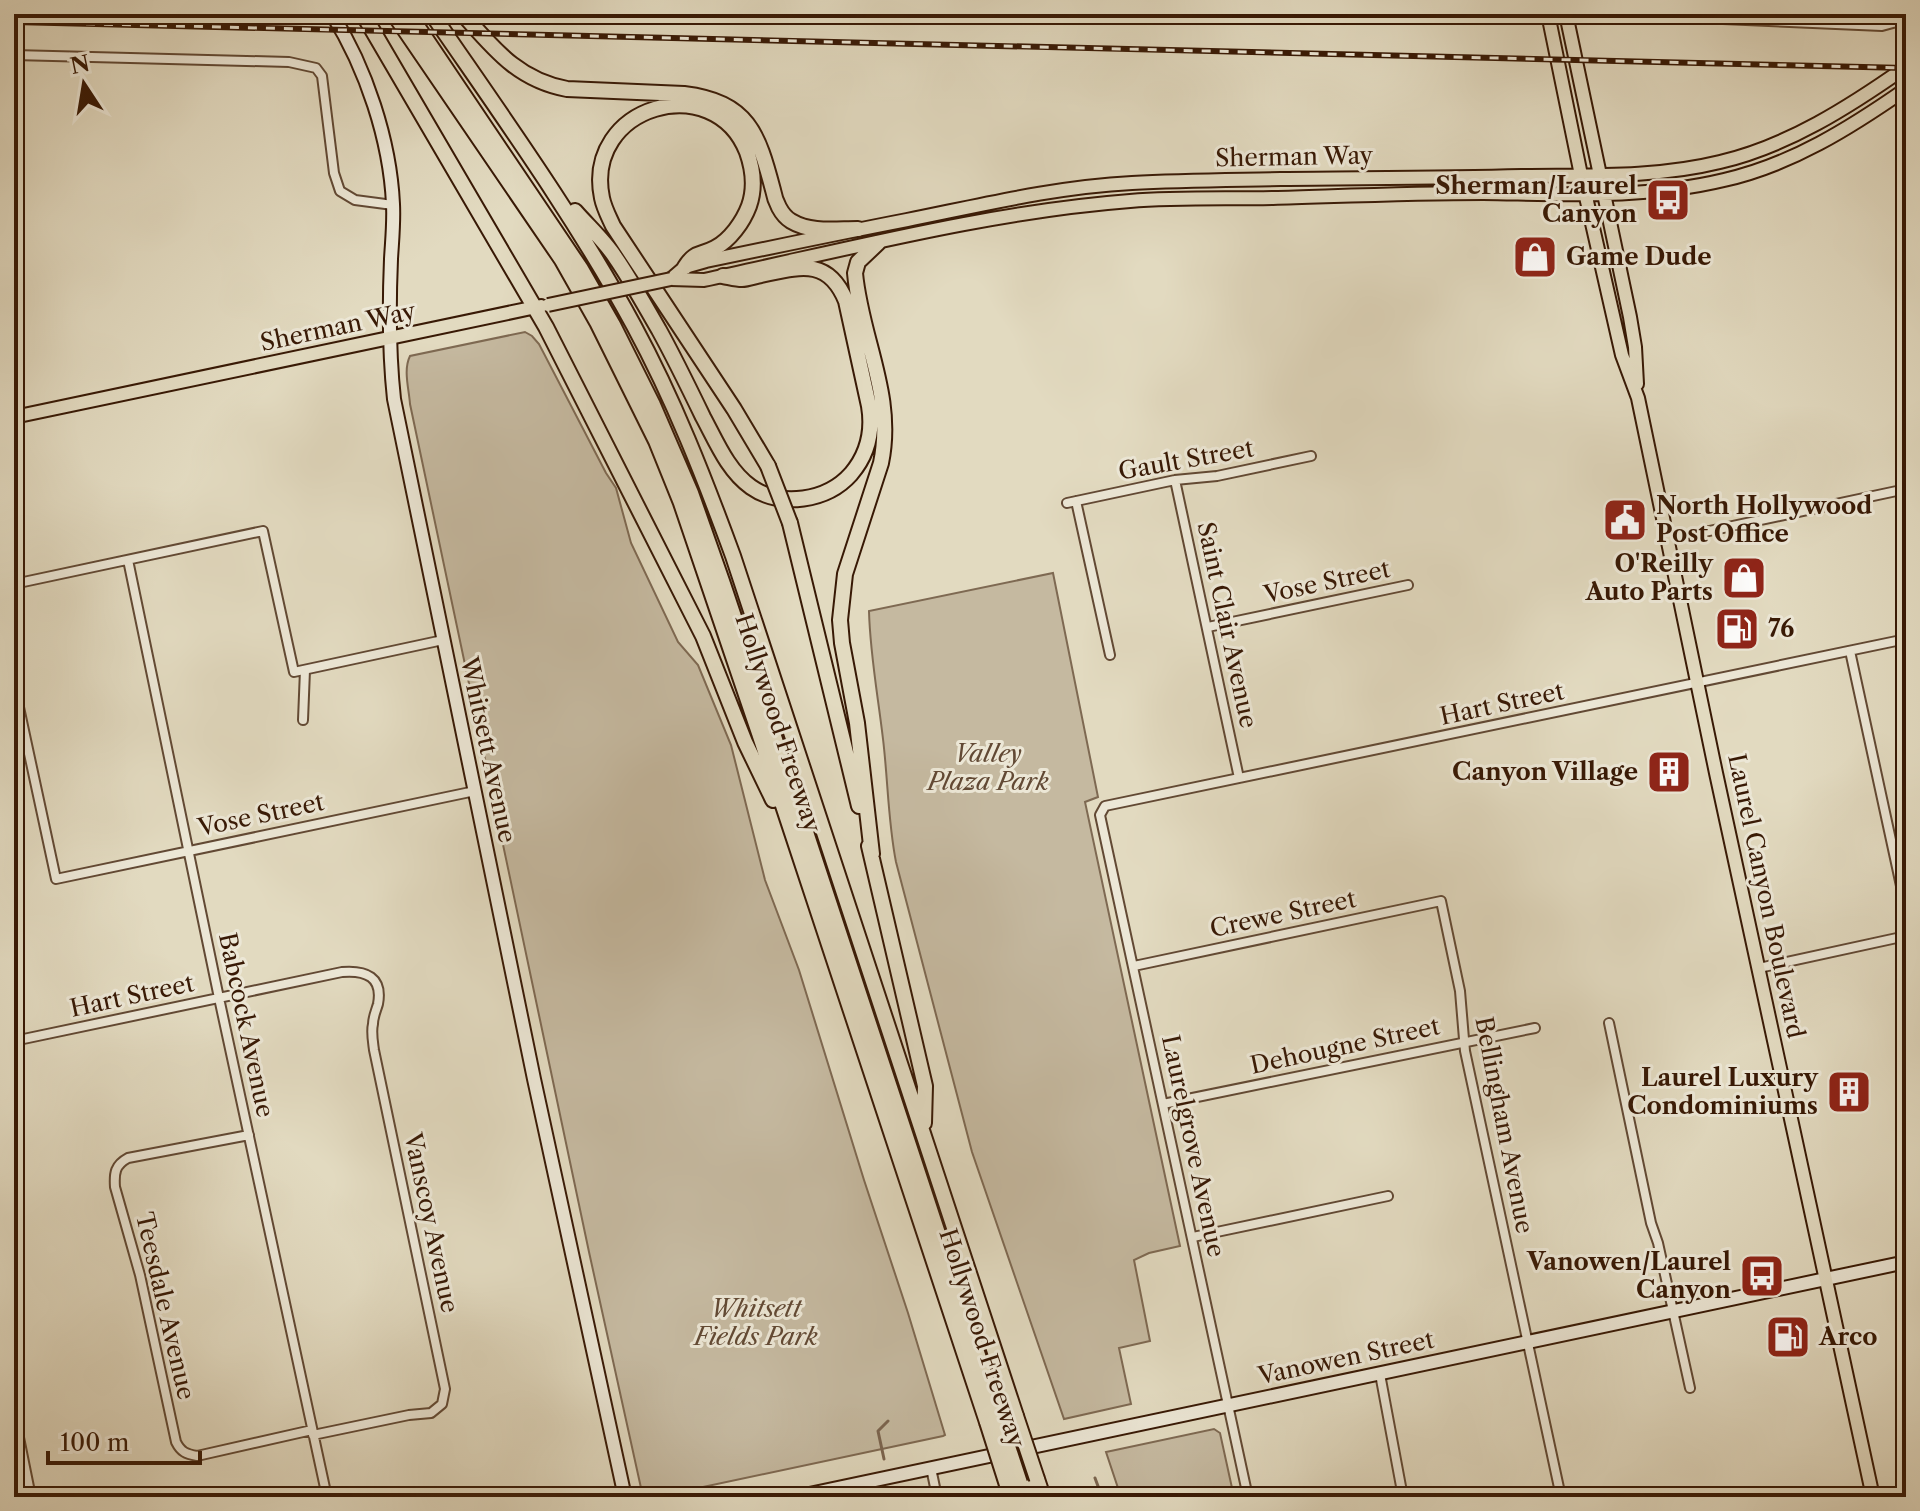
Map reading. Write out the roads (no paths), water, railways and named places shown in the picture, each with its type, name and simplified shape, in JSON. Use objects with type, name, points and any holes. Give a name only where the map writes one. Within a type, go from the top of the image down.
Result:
[{"type":"highway","points":[[363,14],[542,306],[703,636],[745,742],[800,859]]},
{"type":"highway","name":"Hollywood Freeway","points":[[394,14],[562,260],[631,387],[656,441],[681,503],[800,859],[1002,1419],[1021,1487]]},
{"type":"highway","points":[[409,14],[581,269],[640,378],[684,478],[722,581],[1002,1419]]},
{"type":"highway","points":[[420,14],[583,255],[633,346],[678,441],[742,614],[1002,1419]]},
{"type":"highway","name":"Hollywood Freeway","points":[[432,14],[596,258],[635,328],[691,445],[733,556],[924,1136],[1021,1487],[1043,1497]]},
{"type":"highway","points":[[463,14],[507,62],[551,86],[684,94],[702,96],[723,104],[736,112],[755,134],[775,198],[788,220],[818,230],[858,229]]},
{"type":"highway","points":[[685,267],[692,256],[719,246],[736,229],[749,206],[753,177],[743,145],[722,121],[691,106],[663,106],[639,114],[610,143],[600,174],[602,200],[613,226],[768,466],[790,523],[872,854],[925,1086],[924,1136]]},
{"type":"highway","points":[[543,175],[614,254],[733,469],[752,488],[766,495],[788,499],[825,493],[854,471],[870,433],[869,406],[841,289],[833,279],[811,267],[744,279],[723,276]]},
{"type":"highway","points":[[872,854],[857,723],[840,620],[845,574],[884,447],[885,420],[881,395],[855,273],[858,262],[878,243]]},
{"type":"highway","points":[[1021,1487],[1032,1497]]},
{"type":"main road","name":"Whitsett Avenue","points":[[332,14],[348,40],[365,79],[383,140],[393,205],[390,365],[394,399],[625,1497]]},
{"type":"main road","name":"Laurel Canyon Boulevard","points":[[1548,14],[1622,355],[1638,398]]},
{"type":"main road","name":"Laurel Canyon Boulevard","points":[[1566,14],[1606,195],[1635,347],[1638,398],[1667,540],[1873,1497]]},
{"type":"main road","name":"Sherman Way","points":[[671,279],[685,267],[858,229],[1030,194],[1095,186],[1134,182],[1601,176],[1684,169],[1750,153],[1796,134],[1832,116],[1906,67]]},
{"type":"main road","name":"Sherman Way","points":[[14,417],[671,279],[704,280],[1031,212],[1133,200],[1481,193],[1606,195],[1688,187],[1756,171],[1796,155],[1839,133],[1906,89]]},
{"type":"main road","points":[[1368,178],[1368,196]]},
{"type":"main road","points":[[1133,200],[1134,182]]},
{"type":"main road","points":[[1094,204],[1095,186]]},
{"type":"main road","points":[[1030,194],[1031,212]]},
{"type":"main road","name":"Vanowen Street","points":[[795,1497],[1906,1262]]},
{"type":"street","points":[[1650,14],[1882,26],[1906,15]]},
{"type":"street","points":[[14,55],[289,62],[316,68],[322,76],[334,173],[340,191],[355,200],[393,205]]},
{"type":"street","name":"Gault Street","points":[[1110,655],[1072,502],[1311,456]]},
{"type":"street","name":"Saint Clair Avenue","points":[[1175,480],[1239,778]]},
{"type":"street","points":[[1667,540],[1906,489]]},
{"type":"street","points":[[14,584],[263,531],[294,672],[443,640]]},
{"type":"street","name":"Babcock Avenue","points":[[128,560],[327,1497]]},
{"type":"street","name":"Vose Street","points":[[1208,627],[1408,585]]},
{"type":"street","name":"Hart Street","points":[[1105,806],[1906,639]]},
{"type":"street","points":[[1850,651],[1906,909]]},
{"type":"street","points":[[303,720],[305,670]]},
{"type":"street","name":"Vose Street","points":[[14,684],[56,879],[475,791]]},
{"type":"street","name":"Laurelgrove Avenue","points":[[1105,806],[1100,815],[1248,1497]]},
{"type":"street","name":"Crewe Street","points":[[1134,966],[1441,901]]},
{"type":"street","name":"Bellingham Avenue","points":[[1441,901],[1460,991],[1465,1042],[1561,1497]]},
{"type":"street","points":[[1759,968],[1906,936]]},
{"type":"street","name":"Hart Street","points":[[14,1041],[351,971],[367,974],[378,985],[378,1002],[372,1024],[374,1050]]},
{"type":"street","points":[[1609,1023],[1690,1388]]},
{"type":"street","name":"Dehougne Street","points":[[1163,1104],[1535,1028]]},
{"type":"street","name":"Vanscoy Avenue","points":[[312,1433],[431,1413],[442,1404],[445,1389],[374,1050]]},
{"type":"street","name":"Teesdale Avenue","points":[[249,1135],[128,1158],[114,1173],[115,1187],[140,1275],[176,1442],[184,1453],[197,1456],[312,1433]]},
{"type":"street","points":[[1193,1237],[1388,1196]]},
{"type":"street","points":[[1380,1374],[1403,1497]]},
{"type":"street","points":[[14,1418],[30,1497]]},
{"type":"street","points":[[931,1468],[937,1497]]},
{"type":"waterway","points":[[884,1459],[878,1431],[888,1421]]},
{"type":"waterway","points":[[1095,1478],[1102,1497]]},
{"type":"railway","points":[[14,22],[1906,68]]},
{"type":"place","name":"Sherman/Laurel Canyon","points":[[1668,200]]},
{"type":"place","name":"Game Dude","points":[[1535,257]]},
{"type":"place","name":"North Hollywood Post Office","points":[[1625,520]]},
{"type":"place","name":"O'Reilly Auto Parts","points":[[1744,578]]},
{"type":"place","name":"76","points":[[1737,629]]},
{"type":"place","name":"Canyon Village","points":[[1669,772]]},
{"type":"place","name":"Laurel Luxury Condominiums","points":[[1849,1092]]},
{"type":"place","name":"Vanowen/Laurel Canyon","points":[[1762,1276]]},
{"type":"place","name":"Arco","points":[[1788,1337]]},
{"type":"park label","name":"Valley Plaza Park","points":[[988,768]]},
{"type":"park label","name":"Whitsett Fields Park","points":[[756,1323]]}]
